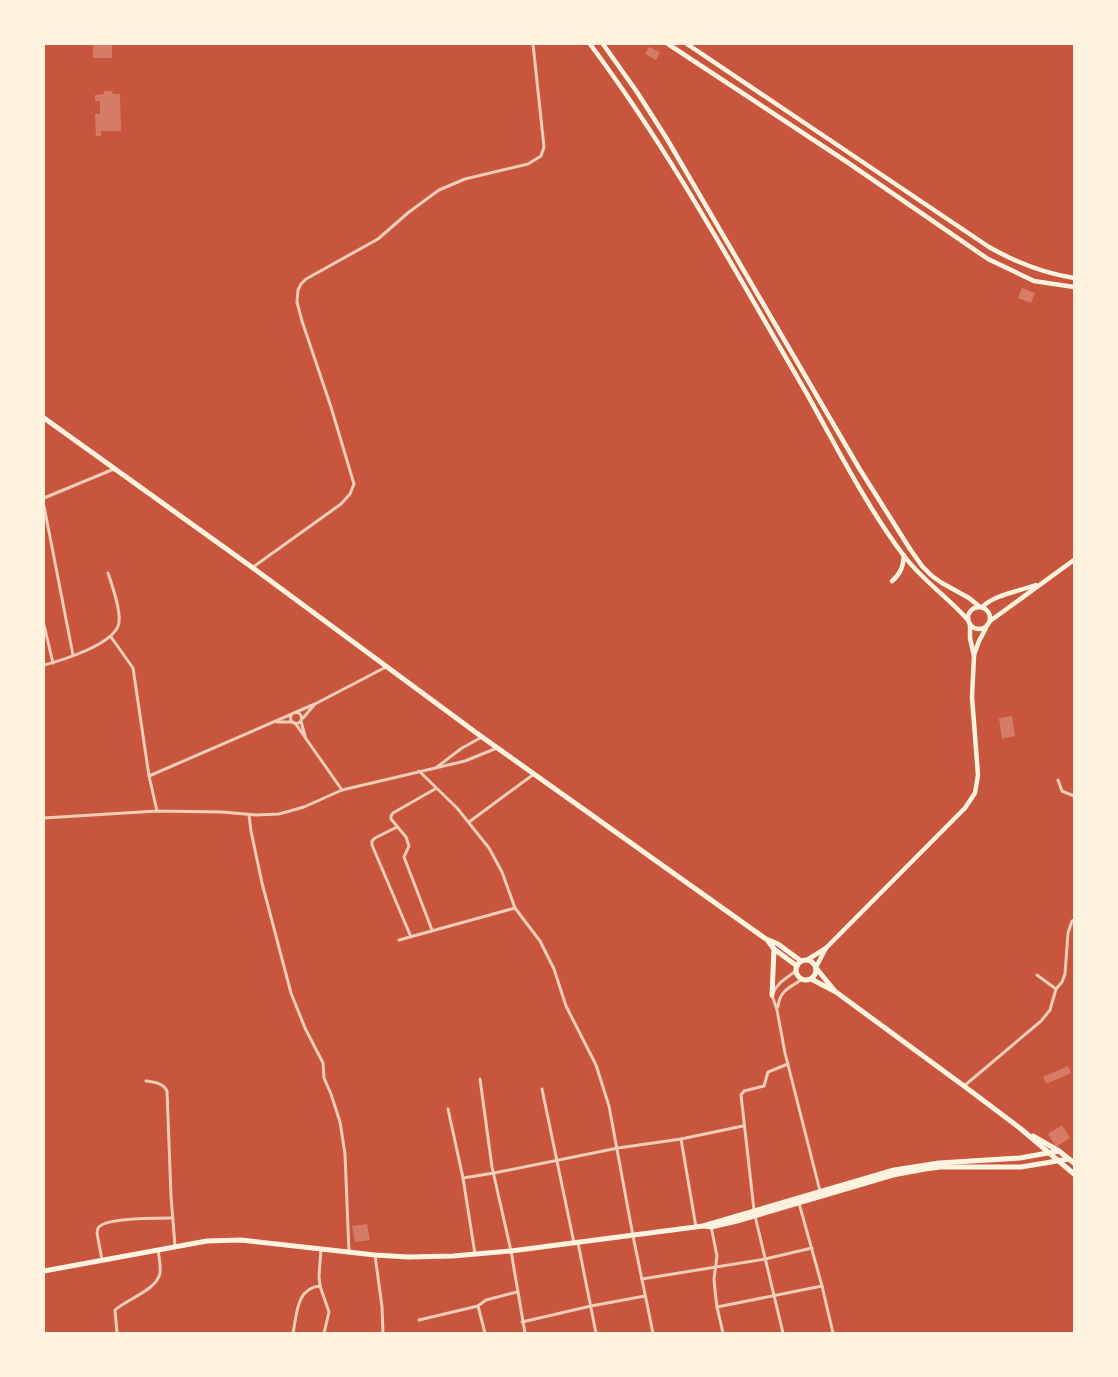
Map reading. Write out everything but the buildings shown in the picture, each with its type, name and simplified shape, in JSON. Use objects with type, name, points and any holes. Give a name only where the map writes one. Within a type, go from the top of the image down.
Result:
[{"type":"main road","points":[[603,44],[632,84],[667,139],[898,531],[922,566],[932,576],[988,611],[989,623],[978,640],[974,656],[972,697],[978,775],[975,793],[965,808],[826,948],[804,960],[796,968]]},
{"type":"main road","points":[[668,44],[847,162],[988,259],[1034,281],[1074,287]]},
{"type":"main road","points":[[687,44],[990,247],[1018,263],[1034,269],[1074,278]]},
{"type":"main road","points":[[593,45],[686,186],[850,470],[890,535],[922,578],[952,602],[969,622],[978,629],[983,628],[1074,560]]},
{"type":"main road","points":[[44,418],[253,568],[497,748],[766,939],[804,960],[811,961],[836,992]]},
{"type":"main road","points":[[890,535],[898,531]]},
{"type":"main road","points":[[892,581],[900,574],[904,555]]},
{"type":"main road","points":[[974,656],[970,638],[970,612],[996,597],[1042,583]]},
{"type":"main road","points":[[766,939],[774,949],[796,968],[800,978],[811,979],[836,992],[1021,1129],[1074,1174]]},
{"type":"main road","points":[[811,979],[826,948]]},
{"type":"main road","points":[[772,995],[774,949]]},
{"type":"main road","points":[[1021,1129],[1072,1159],[1074,1163]]},
{"type":"main road","points":[[44,1270],[207,1241],[241,1240],[375,1255],[433,1257],[511,1251],[711,1225],[939,1162],[1020,1158],[1059,1151]]},
{"type":"main road","points":[[911,1169],[1021,1167],[1072,1159]]},
{"type":"main road","points":[[755,1213],[799,1203],[821,1194]]},
{"type":"street","points":[[253,568],[341,504],[350,494],[354,484],[302,321],[297,302],[298,290],[301,284],[312,275],[378,238],[439,190],[465,179],[528,164],[541,156],[544,147],[533,44]]},
{"type":"street","points":[[44,498],[115,469]]},
{"type":"street","points":[[44,506],[73,655]]},
{"type":"street","points":[[44,665],[73,655],[111,637],[119,625],[119,613],[108,573]]},
{"type":"street","points":[[44,625],[53,663]]},
{"type":"street","points":[[111,637],[134,668],[149,776],[157,811]]},
{"type":"street","points":[[149,776],[315,704],[386,667]]},
{"type":"street","points":[[274,722],[294,723],[301,720],[315,704]]},
{"type":"street","points":[[294,713],[300,713],[306,737]]},
{"type":"street","points":[[294,713],[291,718],[294,723],[306,737],[342,790]]},
{"type":"street","points":[[435,769],[462,748],[482,737]]},
{"type":"street","points":[[44,818],[157,811],[222,812],[249,815],[289,812],[342,790],[465,761],[497,748]]},
{"type":"street","points":[[419,771],[469,822],[489,848],[502,872],[516,908],[540,941],[554,969],[566,1006],[596,1065],[609,1106],[618,1148],[633,1236],[653,1333]]},
{"type":"street","points":[[469,822],[534,774]]},
{"type":"street","points":[[1058,780],[1062,791],[1074,796]]},
{"type":"street","points":[[432,930],[404,857],[408,846],[406,837],[390,819],[391,816],[435,789]]},
{"type":"street","points":[[249,815],[262,883],[291,993],[305,1028],[322,1062],[324,1078],[340,1122],[345,1154],[349,1252]]},
{"type":"street","points":[[397,827],[375,838],[372,841],[372,845],[411,936]]},
{"type":"street","points":[[399,940],[516,908]]},
{"type":"street","points":[[964,1086],[1040,1021],[1050,1010],[1056,989],[1062,982],[1068,932],[1074,920]]},
{"type":"street","points":[[796,968],[781,981],[772,995],[821,1194]]},
{"type":"street","points":[[1037,975],[1056,989]]},
{"type":"street","points":[[777,1010],[781,994],[803,979]]},
{"type":"street","points":[[783,1333],[755,1213],[743,1126],[742,1092],[764,1086],[768,1072],[788,1064]]},
{"type":"street","points":[[480,1079],[494,1173],[511,1251],[525,1333]]},
{"type":"street","points":[[146,1081],[157,1083],[165,1087],[167,1091],[172,1218],[175,1246]]},
{"type":"street","points":[[542,1089],[556,1160],[596,1333]]},
{"type":"street","points":[[448,1109],[463,1178],[475,1254]]},
{"type":"street","points":[[463,1178],[743,1126]]},
{"type":"street","points":[[681,1139],[696,1227]]},
{"type":"street","points":[[799,1203],[833,1333]]},
{"type":"street","points":[[102,1260],[97,1233],[103,1224],[140,1219],[172,1218]]},
{"type":"street","points":[[711,1225],[717,1256],[714,1279],[717,1307],[724,1333]]},
{"type":"street","points":[[321,1248],[320,1286],[330,1312],[324,1333]]},
{"type":"street","points":[[642,1279],[766,1259],[812,1248]]},
{"type":"street","points":[[117,1333],[115,1310],[141,1293],[157,1280],[160,1274],[158,1249]]},
{"type":"street","points":[[375,1255],[382,1307],[383,1333]]},
{"type":"street","points":[[293,1333],[300,1299],[310,1288],[320,1286]]},
{"type":"street","points":[[717,1307],[822,1286]]},
{"type":"street","points":[[419,1320],[478,1306],[486,1300],[517,1292]]},
{"type":"street","points":[[522,1322],[645,1296]]},
{"type":"street","points":[[478,1306],[485,1333]]}]
